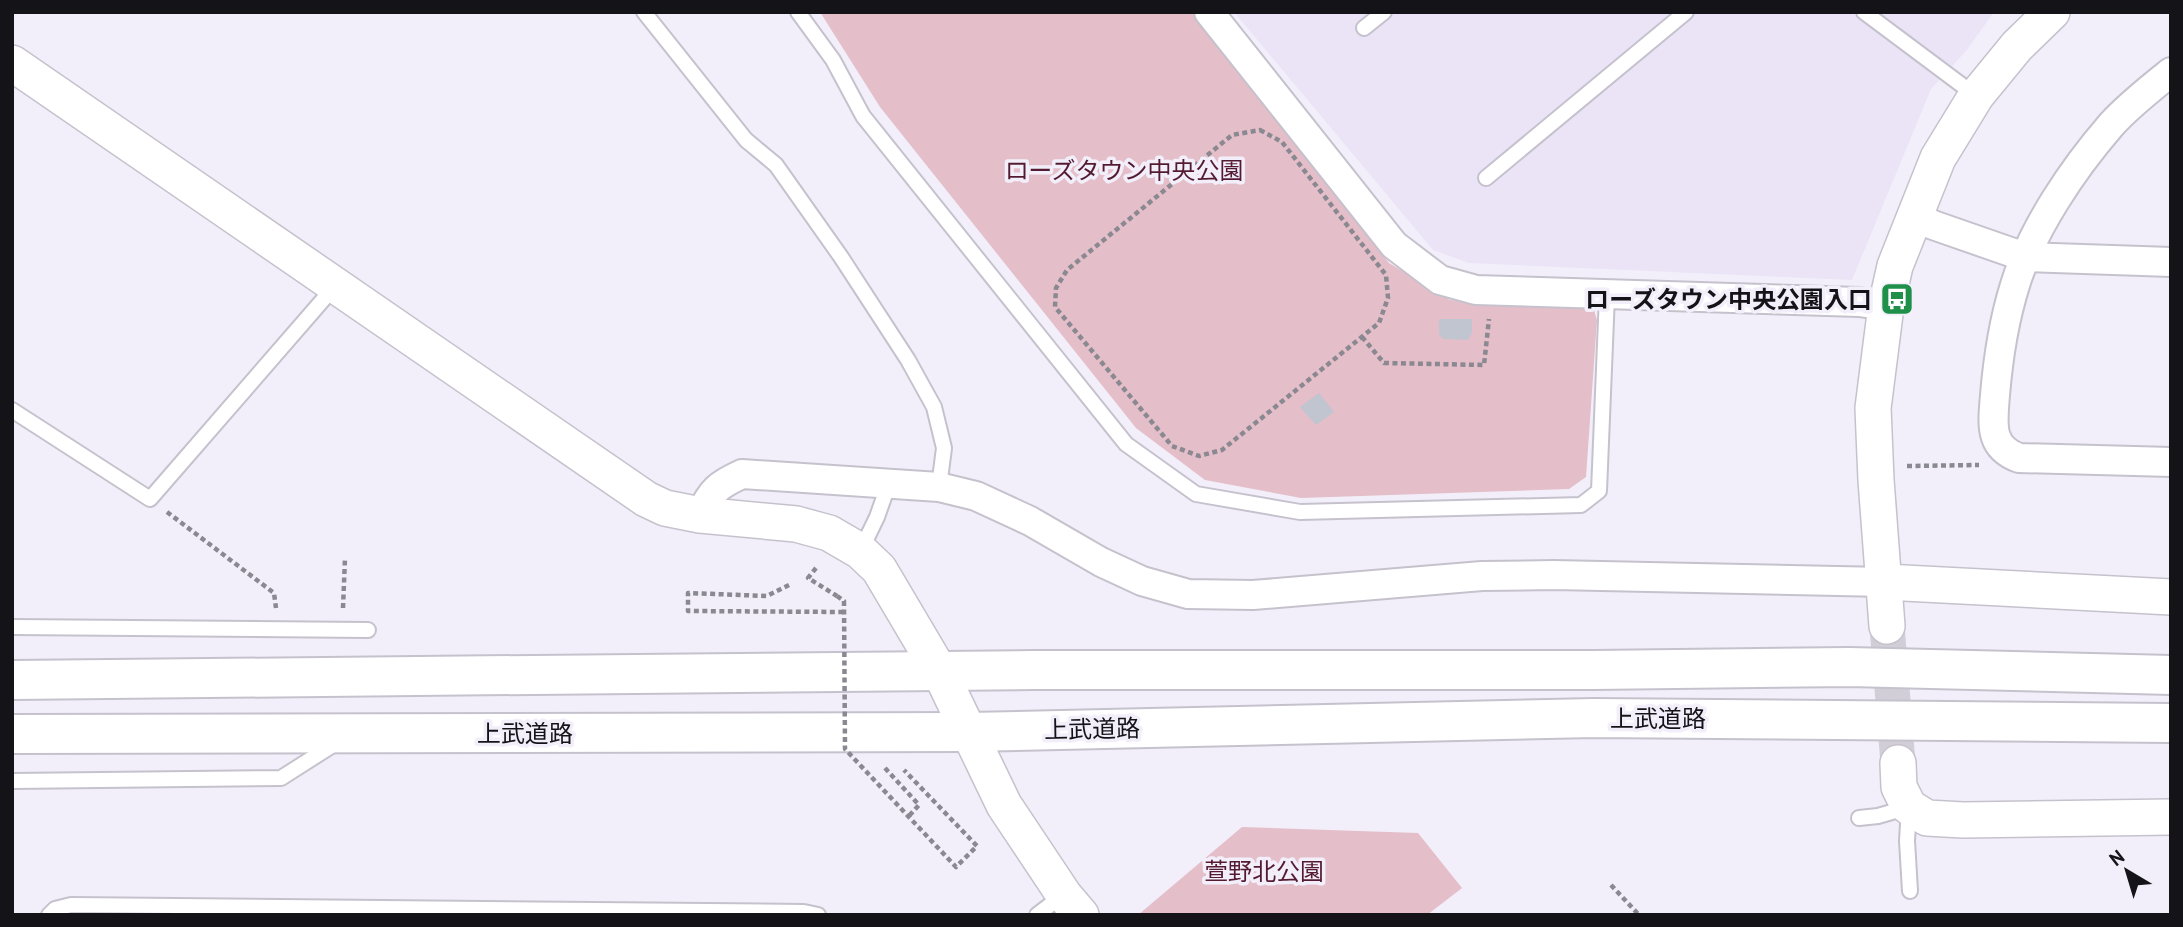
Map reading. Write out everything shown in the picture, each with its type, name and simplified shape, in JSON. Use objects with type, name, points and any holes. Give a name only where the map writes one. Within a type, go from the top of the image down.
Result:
[{"type":"highway","name":"上武道路","points":[[12,680],[1849,667],[2171,675]]},
{"type":"highway","name":"上武道路","points":[[12,734],[969,732],[1594,718],[2171,723]]},
{"type":"street","points":[[1209,12],[1394,246],[1440,280],[1476,290],[1492,291],[1846,302],[1886,306]]},
{"type":"street","points":[[1887,626],[1873,408],[1886,306],[1895,266],[1938,158],[1976,96],[2017,46],[2052,12]]},
{"type":"street","points":[[12,63],[646,499],[665,508],[700,515],[796,524],[829,533],[860,551],[887,580],[940,672],[1004,805],[1061,908]]},
{"type":"street","points":[[2171,72],[2112,124],[2076,170],[2025,257],[2015,286],[1997,375],[1993,425],[1994,435],[2002,447],[2008,454],[2019,458],[2171,462]]},
{"type":"street","points":[[1914,216],[2025,257],[2171,262]]},
{"type":"street","points":[[700,515],[719,485],[742,474],[939,487],[976,496],[1030,521],[1111,567],[1142,581],[1188,594],[1253,596],[1482,576],[1542,575],[1885,582],[2171,597]]},
{"type":"street","points":[[1898,763],[1899,787],[1909,807],[1927,818],[1963,820],[2171,817]]},
{"type":"lane","points":[[644,12],[746,140],[776,165],[841,257],[908,360],[934,407],[944,448],[939,487]]},
{"type":"lane","points":[[798,12],[833,60],[863,116],[1126,444],[1196,494],[1300,512],[1581,505],[1599,491],[1607,295]]},
{"type":"lane","points":[[1364,28],[1384,12]]},
{"type":"lane","points":[[1486,178],[1686,12]]},
{"type":"lane","points":[[1864,12],[1976,96]]},
{"type":"lane","points":[[12,410],[150,499],[336,285]]},
{"type":"lane","points":[[860,551],[889,484]]},
{"type":"lane","points":[[12,627],[368,629]]},
{"type":"lane","points":[[12,781],[281,778],[352,733]]},
{"type":"lane","points":[[1859,818],[1878,816],[1909,807],[1907,841],[1910,891]]},
{"type":"lane","points":[[49,915],[55,909],[71,905],[804,912],[818,915]]},
{"type":"path","points":[[1260,130],[1282,142],[1386,275],[1388,298],[1379,323],[1362,337],[1222,450],[1199,456],[1172,446],[1055,307],[1056,288],[1067,270],[1232,135],[1260,130]]},
{"type":"path","points":[[1362,337],[1384,363],[1484,365],[1492,291]]},
{"type":"path","points":[[1896,464],[1914,467],[1984,465],[2002,447]]},
{"type":"path","points":[[150,499],[274,593],[278,630]]},
{"type":"path","points":[[342,630],[345,558]]},
{"type":"path","points":[[816,568],[808,578],[844,601],[845,749],[956,867],[977,846],[904,770]]},
{"type":"path","points":[[789,585],[767,597],[688,593],[688,611],[844,612]]},
{"type":"path","points":[[888,772],[919,806],[909,816]]},
{"type":"path","points":[[1611,885],[1639,915]]},
{"type":"shaded area","points":[[1234,12],[1994,12],[1966,51],[1931,89],[1852,280],[1469,263],[1433,250]]},
{"type":"green space","name":"ローズタウン中央公園","points":[[820,12],[1191,12],[1389,263],[1450,300],[1593,307],[1597,320],[1586,477],[1569,489],[1301,498],[1205,480],[1136,428],[880,107]]},
{"type":"green space","name":"萱野北公園","points":[[1242,827],[1418,833],[1462,888],[1427,915],[1138,915]]},
{"type":"building","points":[[1439,319],[1472,319],[1472,333],[1468,340],[1443,339],[1439,334]]},
{"type":"building","points":[[1319,393],[1334,412],[1316,425],[1300,407]]},
{"type":"tunnel","points":[[1887,626],[1898,763]]},
{"type":"place","name":"ローズタウン中央公園入口","points":[[1897,299]]}]
